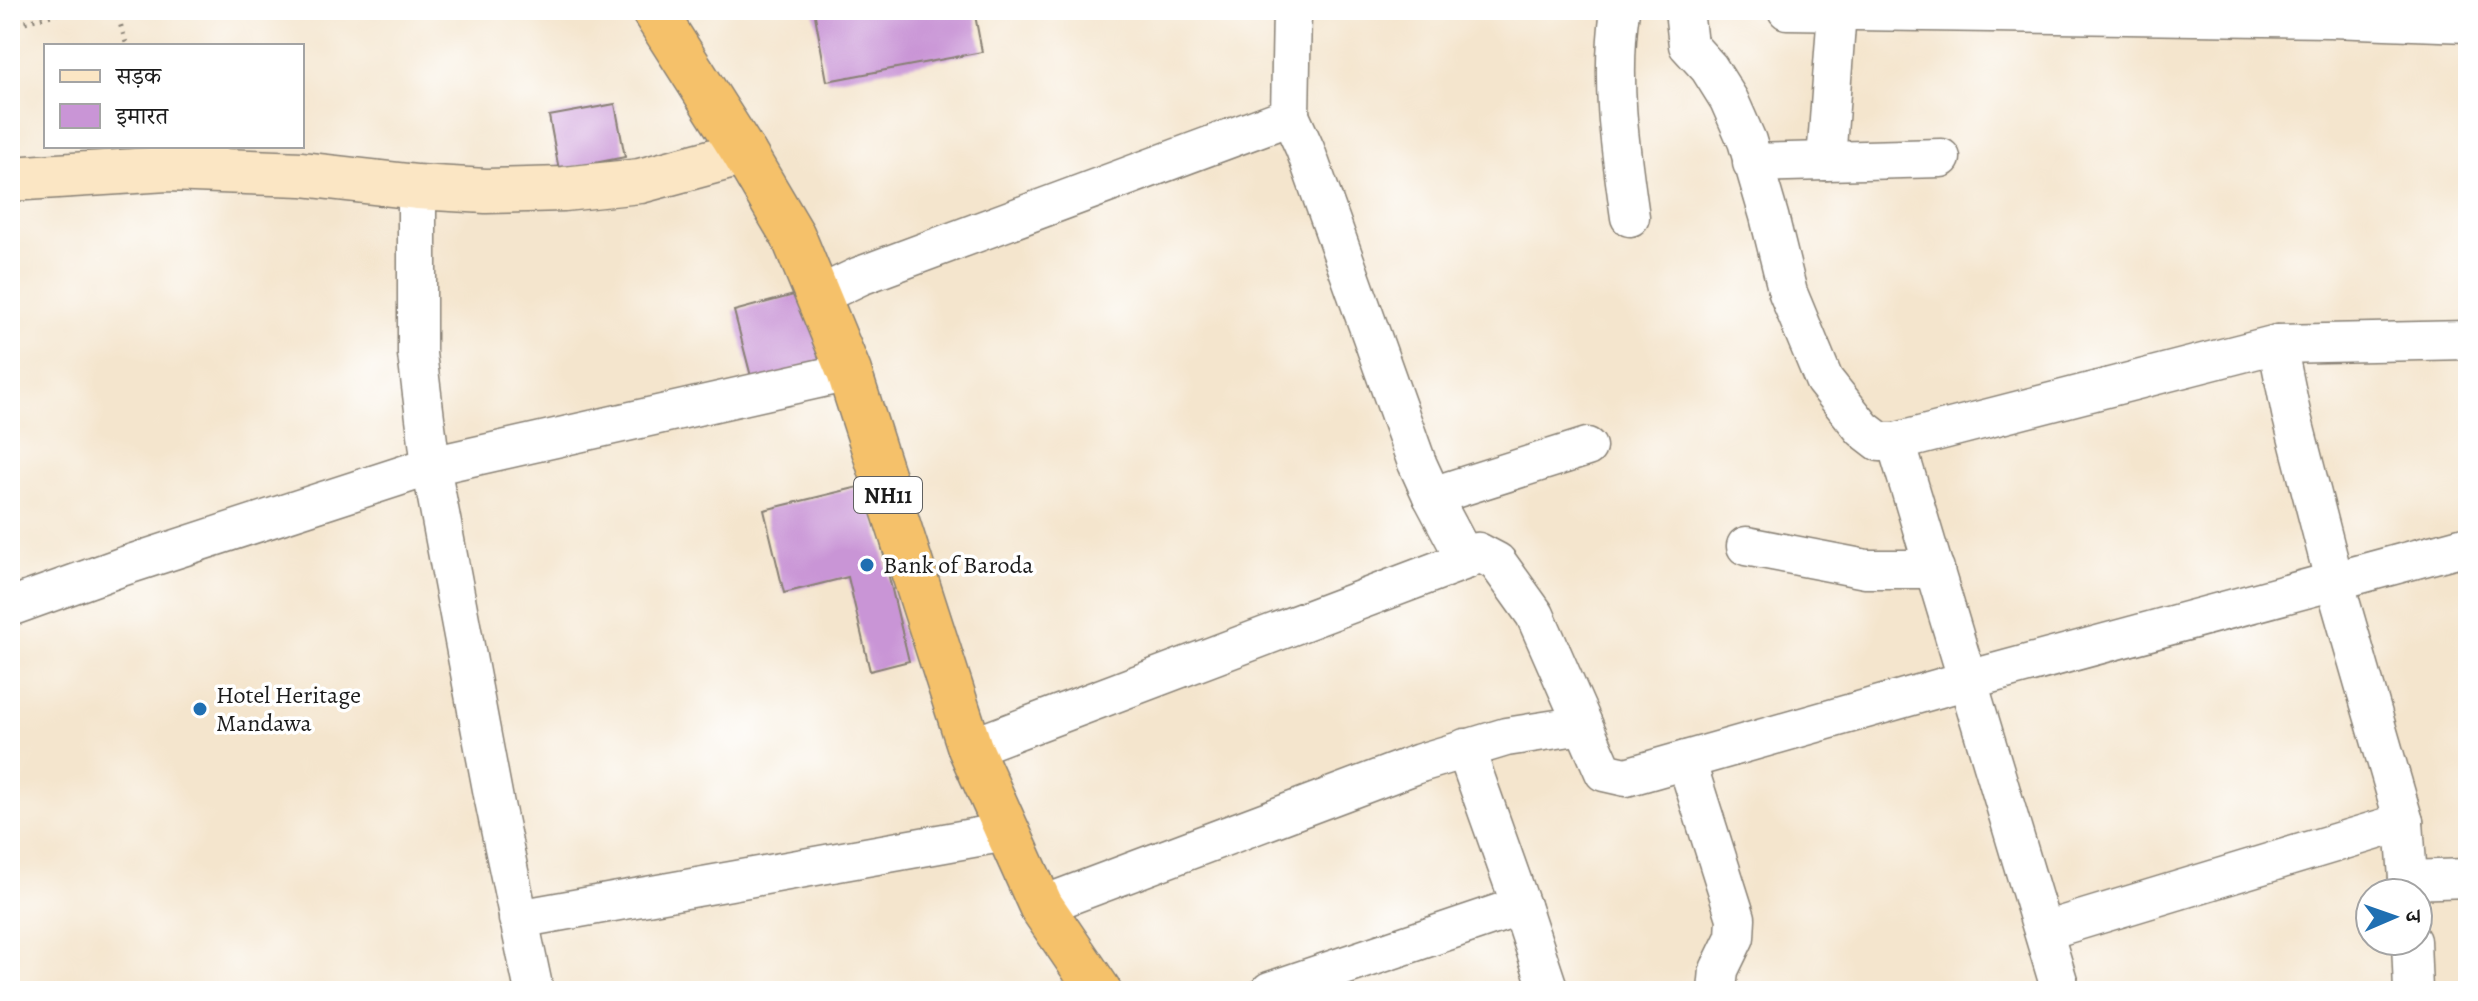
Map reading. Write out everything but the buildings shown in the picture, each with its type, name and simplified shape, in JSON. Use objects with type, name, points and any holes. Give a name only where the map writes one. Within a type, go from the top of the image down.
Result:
[{"type":"highway","name":"NH11","points":[[653,10],[793,236],[849,372],[970,748],[1041,906],[1099,991]]},
{"type":"main road","points":[[10,179],[167,169],[302,174],[486,191],[564,189],[640,181],[744,153]]},
{"type":"street","points":[[1292,10],[1290,116],[1305,149],[1417,463],[1466,560]]},
{"type":"street","points":[[1620,10],[1615,44],[1615,106],[1630,217]]},
{"type":"street","points":[[1684,10],[1688,45],[1709,68],[1729,100],[1747,141],[1788,293],[1824,380],[1863,429],[1880,442],[1896,442],[2277,344],[2468,340]]},
{"type":"street","points":[[1787,10],[2330,14],[2468,23]]},
{"type":"street","points":[[1826,161],[1837,11]]},
{"type":"street","points":[[818,296],[860,276],[1290,116]]},
{"type":"street","points":[[1752,163],[1941,158]]},
{"type":"street","points":[[417,187],[417,354],[431,466],[534,991]]},
{"type":"street","points":[[2277,344],[2291,413],[2334,580],[2404,822],[2407,877]]},
{"type":"street","points":[[10,607],[121,567],[431,466],[849,372]]},
{"type":"street","points":[[1896,442],[2061,991]]},
{"type":"street","points":[[1432,496],[1587,447]]},
{"type":"street","points":[[970,748],[1466,560],[1478,552],[1497,562],[1535,615],[1604,772],[1626,777],[1968,680],[2468,545]]},
{"type":"street","points":[[1746,546],[1866,569],[1935,569]]},
{"type":"street","points":[[1041,906],[1465,748],[1506,737],[1583,725]]},
{"type":"street","points":[[1465,748],[1549,991]]},
{"type":"street","points":[[1686,760],[1736,918],[1735,937],[1719,970],[1717,991]]},
{"type":"street","points":[[2044,931],[2404,822]]},
{"type":"street","points":[[518,919],[1006,832]]},
{"type":"street","points":[[2434,883],[2468,878]]},
{"type":"street","points":[[1270,991],[1521,906]]},
{"type":"street","points":[[2412,957],[2413,991]]},
{"type":"path","points":[[10,26],[71,10]]},
{"type":"path","points":[[116,10],[126,44]]},
{"type":"place","name":"Bank of Baroda","points":[[867,565]]},
{"type":"place","name":"Hotel Heritage Mandawa","points":[[200,709]]}]
